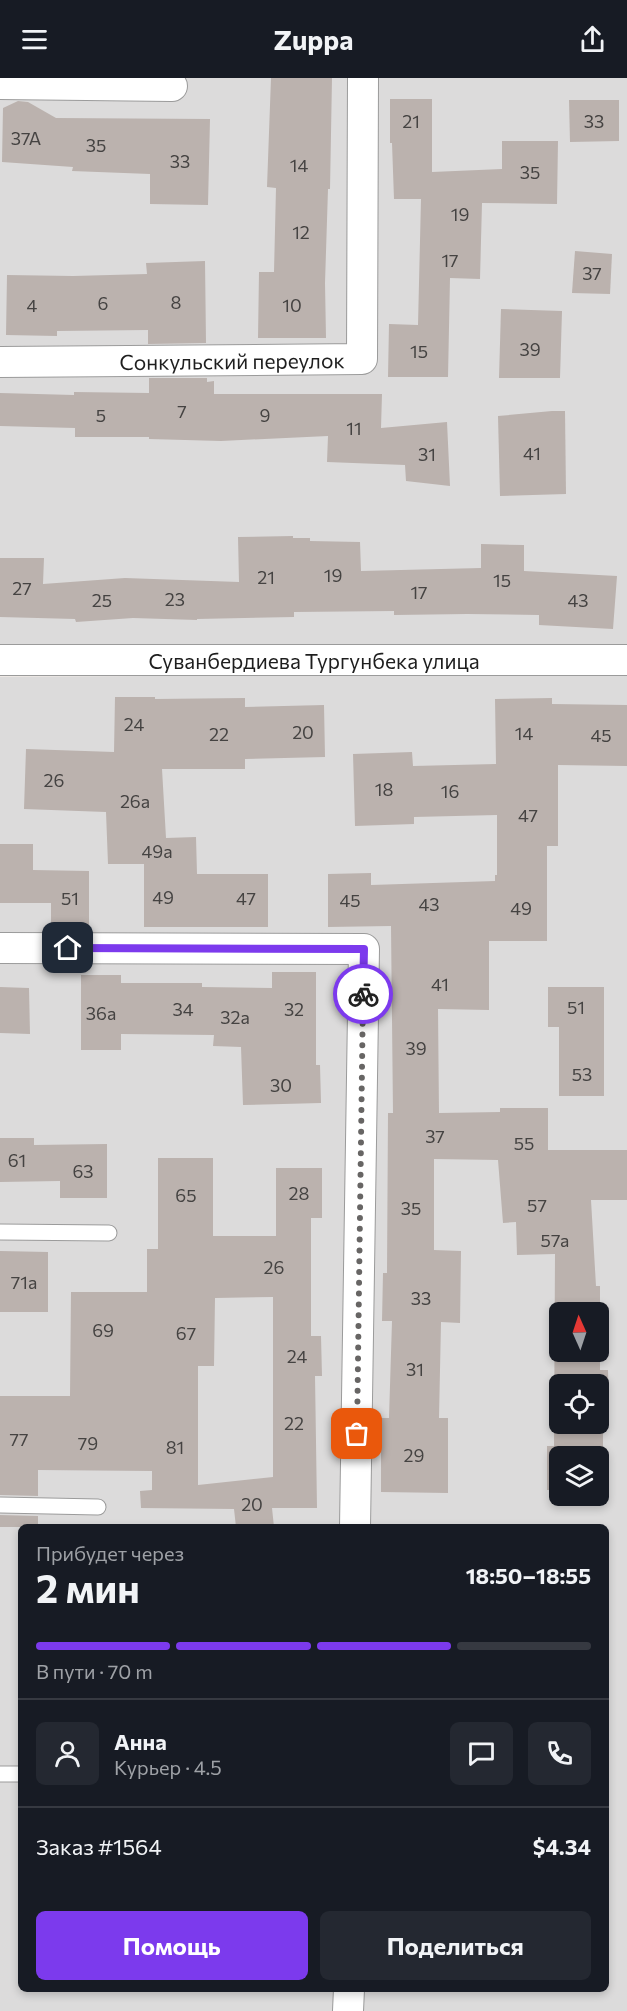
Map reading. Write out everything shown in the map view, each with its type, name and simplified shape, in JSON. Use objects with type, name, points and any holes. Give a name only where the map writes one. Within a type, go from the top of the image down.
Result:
[{"type":"street","name":"Сонкульский переулок","points":[[0,362],[362,359],[363,78]]},
{"type":"street","points":[[0,84],[172,86]]},
{"type":"street","name":"Суванбердиева Тургунбека улица","points":[[0,660],[627,660]]},
{"type":"street","points":[[0,948],[364,949],[355,1524]]},
{"type":"street","points":[[348,2011],[349,1992]]},
{"type":"lane","points":[[0,1232],[109,1233]]},
{"type":"lane","points":[[0,1505],[98,1507]]},
{"type":"lane","points":[[0,1774],[18,1774]]},
{"type":"shaded area","points":[[0,78],[627,78],[627,648],[0,644]]},
{"type":"shaded area","points":[[627,673],[627,2011],[0,2011],[0,677]]},
{"type":"building","points":[[271,78],[332,78],[325,283],[326,338],[258,338],[259,272],[274,272],[276,188],[267,187]]},
{"type":"building","points":[[390,99],[432,99],[432,172],[502,169],[502,141],[558,141],[557,204],[482,203],[480,279],[450,278],[448,377],[388,377],[389,324],[418,325],[421,199],[394,199]]},
{"type":"building","points":[[569,100],[619,100],[619,141],[570,142]]},
{"type":"building","points":[[18,101],[28,102],[56,118],[210,119],[208,205],[150,204],[150,174],[72,171],[73,167],[2,162],[3,108]]},
{"type":"building","points":[[575,251],[612,254],[610,294],[572,293]]},
{"type":"building","points":[[205,261],[206,343],[148,344],[148,330],[57,331],[57,336],[6,335],[7,275],[147,274],[146,263]]},
{"type":"building","points":[[501,309],[562,311],[560,378],[499,378]]},
{"type":"building","points":[[149,378],[207,378],[207,382],[214,381],[214,394],[382,394],[381,428],[447,422],[450,486],[406,481],[405,465],[327,462],[328,436],[221,441],[149,439],[149,437],[75,437],[75,428],[0,426],[0,393],[74,395],[74,392],[149,393]]},
{"type":"building","points":[[565,411],[566,494],[500,496],[498,416]]},
{"type":"building","points":[[293,536],[293,538],[310,538],[310,541],[360,542],[361,571],[481,568],[481,544],[524,545],[524,571],[617,576],[613,629],[539,625],[539,615],[394,615],[394,611],[294,612],[294,617],[197,620],[133,618],[76,622],[75,619],[0,617],[0,558],[44,558],[43,584],[125,578],[239,582],[238,537]]},
{"type":"building","points":[[115,697],[245,698],[245,707],[324,705],[325,757],[245,759],[245,769],[162,769],[166,838],[196,837],[197,874],[268,874],[268,927],[144,927],[144,864],[108,864],[106,812],[24,809],[26,749],[114,752]]},
{"type":"building","points":[[552,698],[552,704],[627,705],[627,766],[558,765],[558,846],[547,846],[547,941],[489,941],[489,1010],[438,1009],[439,1113],[500,1112],[500,1108],[548,1108],[548,1150],[627,1150],[627,1200],[591,1200],[596,1286],[600,1286],[600,1302],[555,1302],[555,1254],[517,1255],[516,1222],[503,1223],[498,1160],[434,1159],[434,1250],[461,1251],[460,1323],[441,1322],[439,1418],[448,1418],[448,1493],[381,1492],[381,1418],[389,1418],[392,1321],[382,1321],[383,1273],[387,1273],[388,1113],[393,1113],[391,926],[328,927],[328,874],[371,873],[371,885],[495,881],[495,875],[497,875],[497,815],[414,817],[414,824],[355,826],[353,754],[412,752],[413,766],[496,764],[495,699]]},
{"type":"building","points":[[0,844],[33,844],[33,870],[89,871],[89,926],[51,926],[51,903],[0,903]]},
{"type":"building","points":[[272,972],[316,972],[316,1065],[320,1065],[321,1103],[243,1105],[241,1047],[213,1046],[214,1035],[121,1034],[121,1050],[81,1050],[81,975],[121,975],[121,983],[202,983],[202,987],[272,988]]},
{"type":"building","points":[[0,987],[29,988],[30,1034],[0,1033]]},
{"type":"building","points":[[548,987],[604,987],[604,1096],[559,1096],[559,1027],[548,1027]]},
{"type":"building","points":[[0,1138],[34,1138],[34,1145],[107,1144],[107,1198],[60,1198],[60,1181],[0,1182]]},
{"type":"building","points":[[158,1158],[213,1158],[213,1236],[276,1236],[276,1168],[322,1168],[322,1218],[311,1218],[311,1336],[321,1336],[322,1376],[315,1376],[317,1508],[272,1508],[274,1524],[236,1524],[234,1509],[141,1508],[140,1491],[152,1490],[152,1471],[38,1470],[38,1496],[0,1495],[0,1396],[70,1396],[71,1292],[147,1292],[147,1249],[158,1249]],"holes":[[[273,1297],[273,1477],[198,1485],[198,1366],[214,1366],[215,1298]]]},
{"type":"building","points":[[0,1251],[48,1252],[48,1312],[0,1312]]},
{"type":"building","points":[[554,1362],[600,1362],[600,1370],[608,1370],[608,1374],[554,1374]]},
{"type":"building","points":[[554,1434],[603,1434],[603,1446],[554,1446]]},
{"type":"building","points":[[547,1446],[549,1446],[549,1490],[547,1490]]},
{"type":"building","points":[[0,1515],[38,1516],[38,1524],[0,1527]]},
{"type":"way so far","points":[[357,1434],[363,994]]},
{"type":"route","points":[[68,948],[364,949],[363,994]]}]
